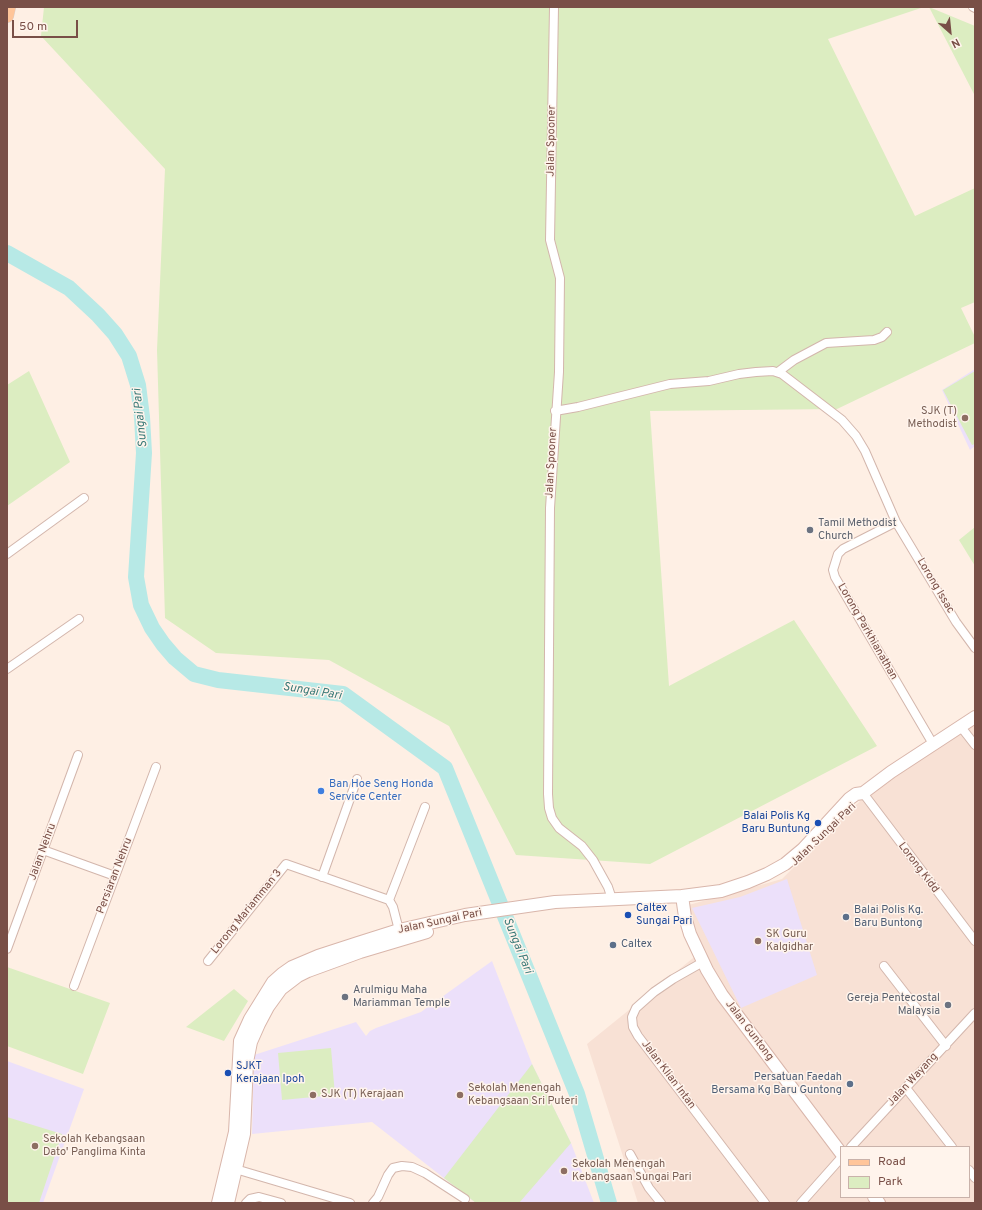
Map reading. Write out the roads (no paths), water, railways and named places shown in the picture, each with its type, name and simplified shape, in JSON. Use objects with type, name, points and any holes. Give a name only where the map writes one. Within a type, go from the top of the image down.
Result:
[{"type":"main road","points":[[7,16],[9,7]]},
{"type":"main road","name":"Jalan Sungai Pari","points":[[555,905],[683,900],[720,891],[767,874],[785,864],[814,838],[849,799],[856,794],[863,793],[891,772],[975,717]]},
{"type":"main road","name":"Jalan Sungai Pari","points":[[227,1203],[235,1132],[251,1042],[268,1007],[281,989],[298,976],[400,935],[466,918],[555,905],[612,899],[683,900]]},
{"type":"main road","name":"Jalan Guntong","points":[[683,900],[690,934],[703,962],[722,995],[840,1152]]},
{"type":"street","name":"Jalan Spooner","points":[[554,7],[550,240],[560,278],[559,372],[555,411],[550,508],[548,794],[549,808],[552,818],[559,828],[582,846],[593,860],[608,887],[612,899]]},
{"type":"street","points":[[555,411],[670,384],[709,381],[739,374],[773,371],[778,372],[794,360],[826,343],[874,340],[882,337],[887,332]]},
{"type":"street","name":"Lorong Issac","points":[[778,372],[842,420],[856,436],[865,451],[896,522],[956,622],[975,648]]},
{"type":"street","points":[[7,554],[84,498]]},
{"type":"street","name":"Lorong Parkhianathan","points":[[896,522],[843,549],[838,554],[833,570],[835,577],[933,744]]},
{"type":"street","points":[[7,668],[79,619]]},
{"type":"street","points":[[961,727],[975,745]]},
{"type":"street","name":"Jalan Nehru","points":[[7,949],[78,755]]},
{"type":"street","name":"Persiaran Nehru","points":[[74,986],[156,767]]},
{"type":"street","points":[[357,779],[322,877],[389,900],[393,907],[400,935]]},
{"type":"street","name":"Lorong Kidd","points":[[863,793],[975,941]]},
{"type":"street","points":[[389,900],[425,807]]},
{"type":"street","points":[[43,850],[115,876]]},
{"type":"street","name":"Lorong Mariamman 3","points":[[208,961],[286,864],[322,877]]},
{"type":"street","name":"Jalan Klian Intan","points":[[703,962],[654,992],[636,1008],[632,1017],[633,1027],[638,1036],[766,1203]]},
{"type":"street","points":[[884,966],[946,1046]]},
{"type":"street","name":"Jalan Wayang","points":[[852,1146],[975,1013]]},
{"type":"street","points":[[906,1088],[951,1146]]},
{"type":"street","points":[[630,1154],[645,1182],[661,1203]]},
{"type":"street","points":[[801,1203],[840,1159]]},
{"type":"street","points":[[372,1203],[378,1197],[388,1175],[393,1168],[402,1166],[412,1167],[425,1173],[464,1199]]},
{"type":"street","points":[[232,1168],[350,1203]]},
{"type":"street","points":[[246,1203],[250,1199],[259,1197],[281,1203]]},
{"type":"waterway","name":"Sungai Pari","points":[[7,253],[69,288],[98,315],[115,334],[129,356],[138,385],[144,453],[136,577],[141,605],[152,628],[163,644],[175,658],[194,674],[218,680],[343,694],[445,768],[577,1094],[609,1203]]},
{"type":"place","name":"SJK (T) Methodist","points":[[965,418]]},
{"type":"place","name":"Tamil Methodist Church","points":[[810,530]]},
{"type":"place","name":"Ban Hoe Seng Honda Service Center","points":[[321,791]]},
{"type":"place","name":"Balai Polis Kg Baru Buntung","points":[[818,823]]},
{"type":"place","name":"Caltex Sungai Pari","points":[[628,915]]},
{"type":"place","name":"Balai Polis Kg. Baru Buntong","points":[[846,917]]},
{"type":"place","name":"SK Guru Kalgidhar","points":[[758,941]]},
{"type":"place","name":"Caltex","points":[[613,945]]},
{"type":"place","name":"Arulmigu Maha Mariamman Temple","points":[[345,997]]},
{"type":"place","name":"Gereja Pentecostal Malaysia","points":[[948,1005]]},
{"type":"place","name":"SJKT Kerajaan Ipoh","points":[[228,1073]]},
{"type":"place","name":"Persatuan Faedah Bersama Kg Baru Guntong","points":[[850,1084]]},
{"type":"place","name":"SJK (T) Kerajaan","points":[[313,1095]]},
{"type":"place","name":"Sekolah Menengah Kebangsaan Sri Puteri","points":[[460,1095]]},
{"type":"place","name":"Sekolah Kebangsaan Dato' Panglima Kinta","points":[[35,1146]]},
{"type":"place","name":"Sekolah Menengah Kebangsaan Sungai Pari","points":[[564,1171]]}]
